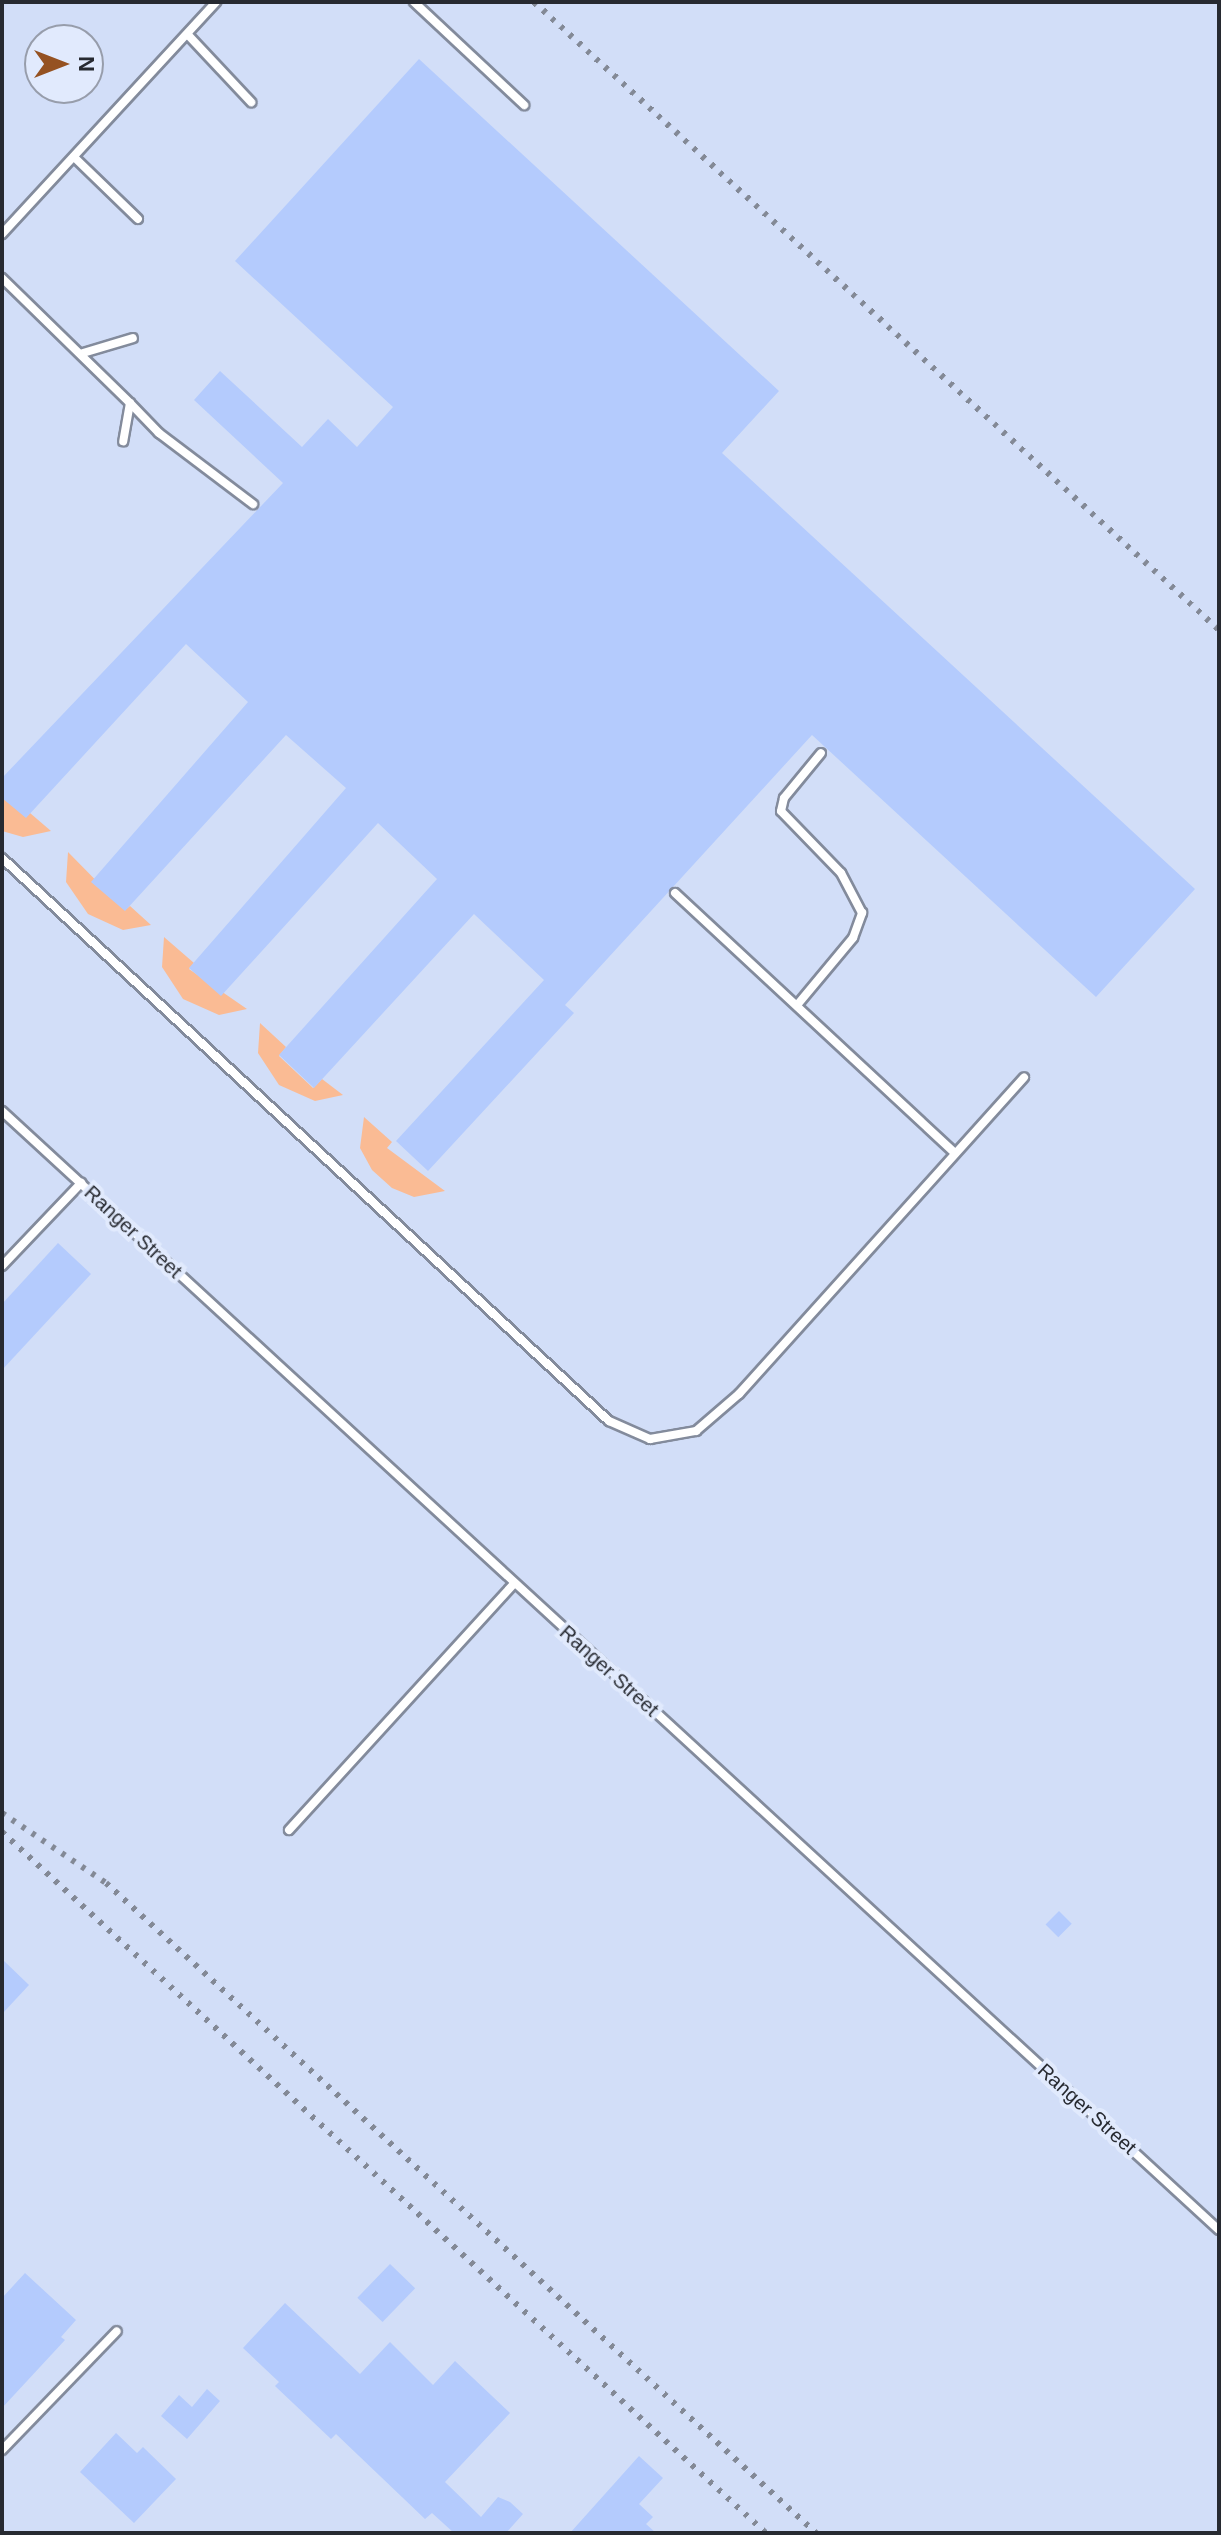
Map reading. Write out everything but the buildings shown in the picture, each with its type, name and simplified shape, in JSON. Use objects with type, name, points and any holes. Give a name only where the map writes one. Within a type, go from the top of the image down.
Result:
[{"type":"lane","points":[[2,234],[189,36],[216,2]]},
{"type":"lane","points":[[414,2],[524,105]]},
{"type":"lane","points":[[189,36],[251,102]]},
{"type":"lane","points":[[74,157],[138,219]]},
{"type":"lane","points":[[2,278],[83,353],[159,433],[253,504]]},
{"type":"lane","points":[[83,353],[133,338]]},
{"type":"lane","points":[[123,441],[130,403]]},
{"type":"lane","points":[[798,1004],[853,938],[862,913],[841,873],[781,811],[784,798],[821,753]]},
{"type":"lane","points":[[2,858],[609,1421],[630,1434],[672,1438],[714,1418],[1024,1077]]},
{"type":"lane","points":[[675,893],[955,1153]]},
{"type":"lane","name":"Ranger Street","points":[[2,1111],[1219,2230]]},
{"type":"lane","points":[[2,1266],[81,1183]]},
{"type":"lane","points":[[289,1830],[514,1584]]},
{"type":"lane","points":[[2,2450],[117,2331]]},
{"type":"shaded area","points":[[2,2],[1219,2],[1219,2533],[2,2533]]},
{"type":"shaded area","points":[[2,798],[30,813],[51,831],[23,837],[2,831]]},
{"type":"shaded area","points":[[68,852],[125,910],[130,906],[151,925],[123,930],[88,914],[66,882]]},
{"type":"shaded area","points":[[164,937],[194,963],[189,969],[247,1009],[219,1015],[183,999],[162,967]]},
{"type":"shaded area","points":[[260,1023],[286,1047],[279,1056],[313,1088],[322,1079],[343,1095],[315,1101],[279,1085],[258,1053]]},
{"type":"shaded area","points":[[364,1117],[392,1142],[387,1148],[445,1191],[414,1197],[392,1188],[372,1170],[360,1148]]},
{"type":"railway","points":[[534,2],[1219,630]]},
{"type":"railway","points":[[2,1813],[106,1883],[816,2533]]},
{"type":"railway","points":[[2,1832],[766,2533]]}]
